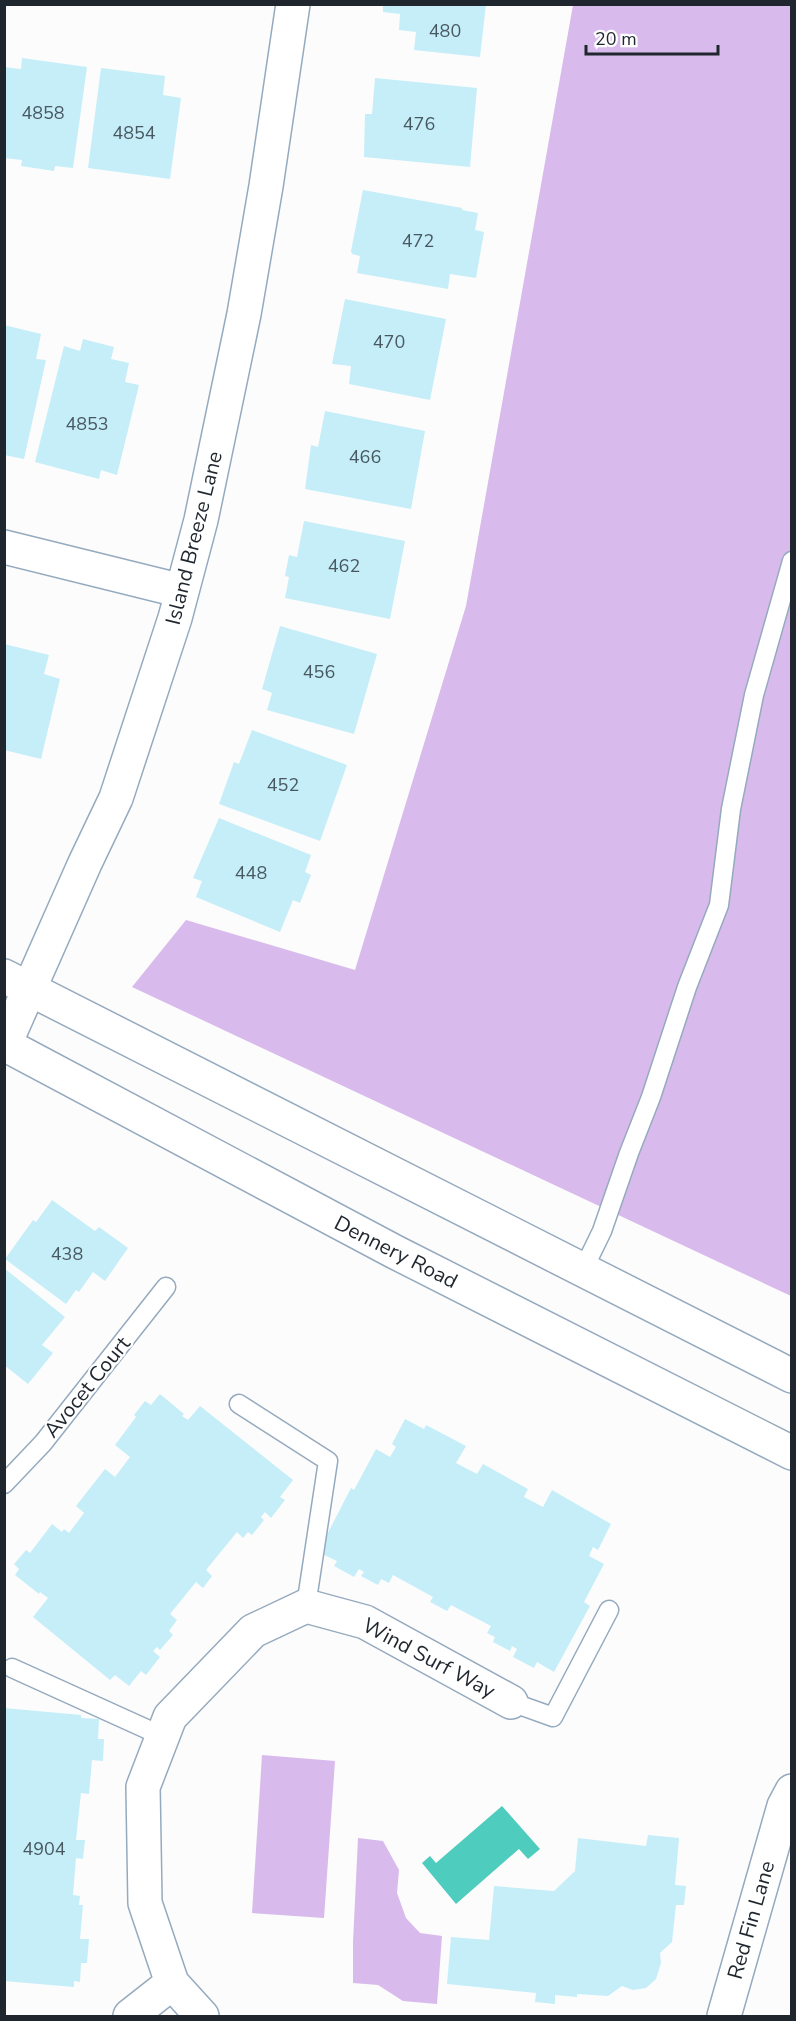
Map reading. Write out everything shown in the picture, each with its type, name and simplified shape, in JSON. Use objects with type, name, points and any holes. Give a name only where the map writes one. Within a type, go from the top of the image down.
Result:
[{"type":"street","name":"Island Breeze Lane","points":[[5,1045],[17,982],[116,798],[172,628],[201,520],[244,314],[266,186],[292,4]]},
{"type":"street","points":[[4,547],[182,591]]},
{"type":"street","points":[[17,982],[792,1376]]},
{"type":"street","name":"Dennery Road","points":[[5,1045],[394,1252],[792,1453]]},
{"type":"street","points":[[202,2016],[172,1983],[145,1903],[143,1787],[170,1717],[254,1631],[306,1606]]},
{"type":"street","name":"Wind Surf Way","points":[[306,1606],[365,1622],[511,1702]]},
{"type":"street","name":"Red Fin Lane","points":[[724,2016],[783,1806],[792,1791]]},
{"type":"street","points":[[130,2016],[172,1983]]},
{"type":"lane","points":[[583,1270],[602,1231],[651,1097],[687,987],[719,905],[731,809],[754,694],[792,561]]},
{"type":"lane","name":"Avocet Court","points":[[4,1484],[50,1434],[166,1287]]},
{"type":"lane","points":[[238,1404],[328,1461],[306,1606]]},
{"type":"lane","points":[[511,1702],[553,1717],[609,1610]]},
{"type":"lane","points":[[12,1668],[162,1736]]},
{"type":"shaded area","points":[[573,5],[791,5],[791,1296],[132,987],[186,920],[355,970],[466,606]]},
{"type":"shaded area","points":[[262,1755],[335,1761],[324,1918],[252,1913]]},
{"type":"shaded area","points":[[358,1838],[383,1841],[399,1870],[397,1893],[406,1918],[420,1933],[442,1936],[437,2004],[403,2001],[378,1985],[353,1983]]},
{"type":"water","points":[[502,1806],[540,1849],[528,1859],[519,1849],[456,1904],[422,1863],[430,1856],[436,1863]]},
{"type":"building","points":[[383,4],[486,4],[480,57],[414,50],[416,32],[399,30],[400,14],[383,12]]},
{"type":"building","points":[[22,58],[87,67],[73,168],[55,166],[54,171],[21,166],[22,160],[4,158],[4,67],[21,69]]},
{"type":"building","points":[[101,68],[165,76],[163,95],[181,98],[170,179],[88,168]]},
{"type":"building","points":[[375,78],[477,88],[470,167],[364,157],[365,114],[372,114]]},
{"type":"building","points":[[363,190],[478,213],[475,230],[484,232],[476,278],[450,274],[448,289],[357,273],[360,256],[352,254],[351,251]]},
{"type":"building","points":[[345,299],[446,319],[430,400],[349,384],[351,366],[332,364]]},
{"type":"building","points":[[4,325],[41,334],[36,359],[46,360],[24,459],[4,455]]},
{"type":"building","points":[[83,339],[114,347],[111,359],[129,363],[125,382],[139,385],[117,475],[101,470],[99,479],[35,462],[64,346],[80,351]]},
{"type":"building","points":[[325,411],[425,431],[411,509],[305,489],[311,445],[318,447]]},
{"type":"building","points":[[304,521],[405,541],[390,619],[285,598],[289,577],[285,576],[289,555],[297,557]]},
{"type":"building","points":[[280,626],[377,654],[354,734],[267,710],[272,693],[262,689]]},
{"type":"building","points":[[4,644],[49,655],[44,674],[60,679],[41,759],[4,750]]},
{"type":"building","points":[[252,730],[347,765],[320,841],[219,804],[234,762],[239,764]]},
{"type":"building","points":[[219,818],[311,855],[305,872],[311,875],[300,903],[293,900],[280,932],[196,897],[202,881],[193,878]]},
{"type":"building","points":[[52,1200],[95,1231],[99,1227],[128,1248],[105,1281],[93,1272],[79,1292],[76,1290],[66,1304],[5,1259],[33,1220],[36,1222]]},
{"type":"building","points":[[4,1268],[65,1317],[42,1345],[53,1353],[28,1384],[4,1365],[6,1359],[4,1358]]},
{"type":"building","points":[[160,1394],[188,1420],[200,1406],[293,1480],[280,1497],[285,1500],[271,1518],[265,1512],[261,1517],[264,1520],[252,1535],[248,1532],[243,1538],[237,1532],[206,1570],[212,1576],[203,1588],[196,1582],[170,1614],[177,1620],[169,1631],[173,1635],[160,1650],[157,1647],[153,1651],[160,1657],[146,1675],[141,1671],[129,1686],[115,1675],[110,1680],[33,1617],[48,1598],[40,1592],[39,1594],[15,1575],[19,1569],[14,1564],[26,1550],[30,1553],[52,1524],[62,1532],[64,1529],[69,1533],[84,1513],[76,1506],[105,1469],[115,1477],[130,1457],[115,1445],[136,1417],[134,1415],[145,1401],[151,1405]]},
{"type":"building","points":[[405,1419],[424,1429],[426,1425],[466,1446],[456,1463],[477,1474],[483,1464],[528,1489],[524,1497],[543,1507],[552,1490],[611,1524],[598,1550],[593,1547],[589,1556],[604,1564],[584,1602],[590,1606],[554,1672],[537,1662],[534,1668],[513,1657],[517,1649],[512,1646],[510,1651],[493,1642],[495,1637],[487,1633],[491,1626],[451,1605],[447,1611],[430,1602],[433,1597],[393,1575],[389,1583],[381,1579],[378,1585],[361,1576],[364,1572],[359,1569],[354,1577],[334,1566],[337,1561],[318,1552],[351,1488],[354,1490],[376,1449],[390,1457],[396,1447],[392,1444]]},
{"type":"building","points":[[4,1708],[81,1715],[81,1718],[99,1719],[98,1739],[104,1739],[103,1761],[92,1760],[89,1794],[81,1793],[76,1840],[85,1840],[83,1859],[76,1858],[73,1895],[80,1896],[79,1905],[83,1905],[80,1939],[89,1939],[87,1963],[81,1963],[80,1982],[74,1981],[74,1987],[4,1981]]},
{"type":"building","points":[[648,1835],[679,1838],[675,1885],[686,1886],[684,1905],[676,1905],[672,1942],[660,1953],[661,1963],[656,1979],[646,1988],[633,1990],[622,1986],[608,1996],[555,1995],[555,2004],[535,2002],[536,1993],[447,1984],[451,1937],[489,1940],[494,1886],[554,1891],[575,1871],[578,1838],[646,1846]]}]
